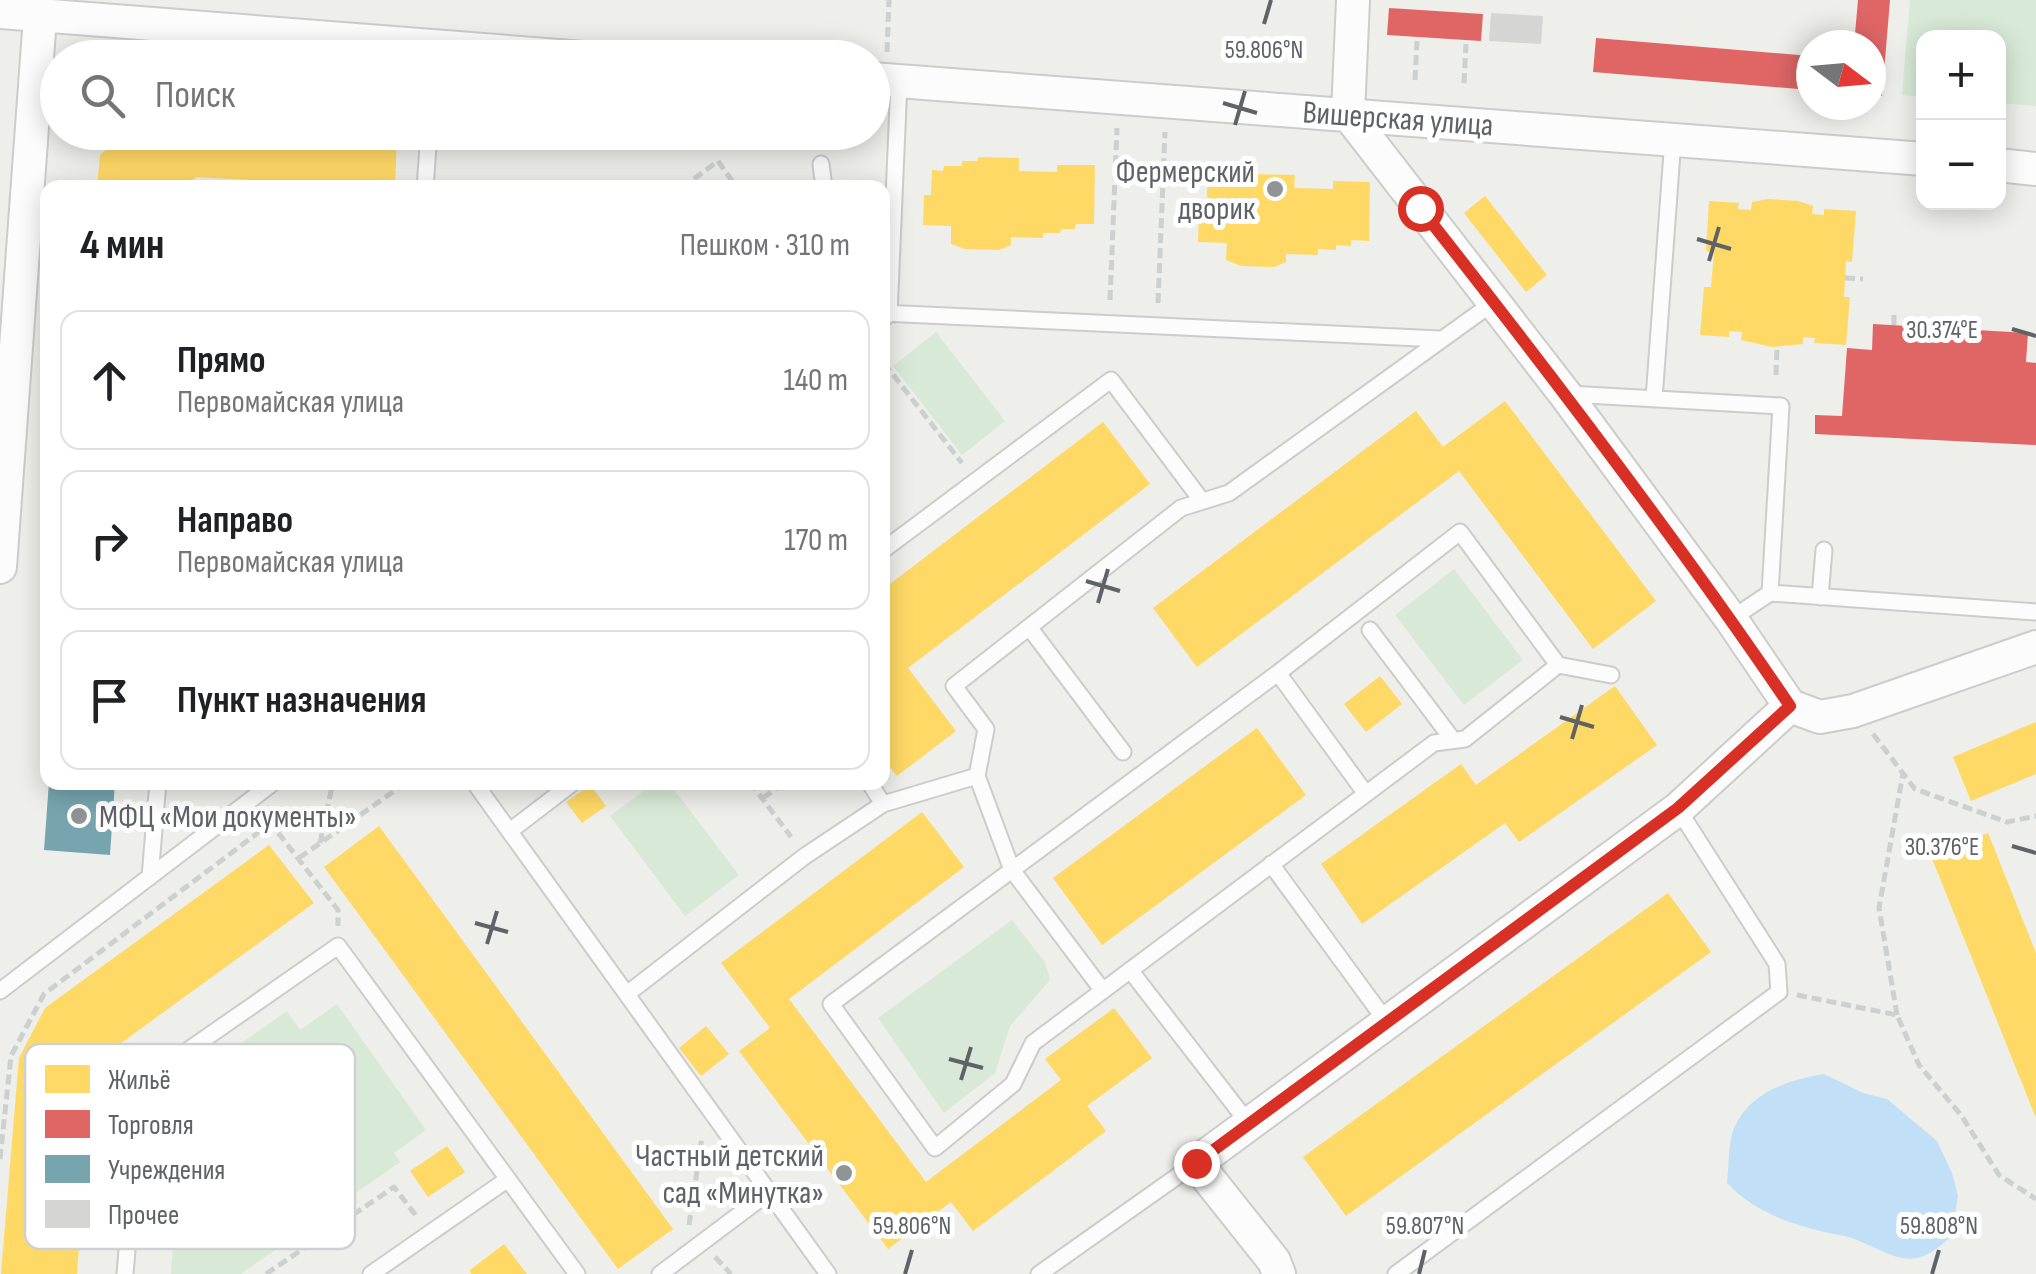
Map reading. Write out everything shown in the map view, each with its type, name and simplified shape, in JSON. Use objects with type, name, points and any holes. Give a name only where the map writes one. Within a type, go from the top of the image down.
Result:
[{"type":"street","points":[[1352,0],[1348,114],[1565,394],[1731,619],[1790,706],[1820,717],[1853,711],[2036,646]]},
{"type":"street","points":[[0,12],[40,8],[327,40]]},
{"type":"street","points":[[0,566],[4,454],[40,8]]},
{"type":"street","name":"Вишерская улица","points":[[890,80],[1916,159]]},
{"type":"street","points":[[2006,166],[2036,168]]},
{"type":"street","points":[[1279,1274],[1274,1261],[1196,1163],[1678,808],[1790,706]]},
{"type":"lane","points":[[1654,399],[1673,139]]},
{"type":"lane","points":[[426,180],[428,150]]},
{"type":"lane","points":[[886,150],[886,180]]},
{"type":"lane","points":[[822,164],[823,180]]},
{"type":"lane","points":[[1102,991],[1012,870],[977,776],[986,729],[954,686],[1181,508],[1229,493],[1494,302]]},
{"type":"lane","points":[[890,316],[1440,339]]},
{"type":"lane","points":[[890,543],[1111,380],[1202,501]]},
{"type":"lane","points":[[1565,394],[1781,406],[1770,593]]},
{"type":"lane","points":[[1558,665],[1465,739],[1434,743],[1033,1043],[1013,1084],[936,1148],[831,1004],[1278,673],[1460,532],[1558,665],[1611,675]]},
{"type":"lane","points":[[1820,596],[1824,550]]},
{"type":"lane","points":[[1731,619],[1770,593],[2036,612]]},
{"type":"lane","points":[[1029,628],[1123,752]]},
{"type":"lane","points":[[1370,630],[1453,740]]},
{"type":"lane","points":[[1278,673],[1366,794]]},
{"type":"lane","points":[[626,994],[805,856],[883,804],[977,776]]},
{"type":"lane","points":[[150,877],[157,790]]},
{"type":"lane","points":[[0,990],[264,790]]},
{"type":"lane","points":[[480,790],[828,1274]]},
{"type":"lane","points":[[510,831],[564,790]]},
{"type":"lane","points":[[873,790],[883,804]]},
{"type":"lane","points":[[1396,1274],[1779,992],[1777,964],[1678,808]]},
{"type":"lane","points":[[1271,864],[1386,1021]]},
{"type":"lane","points":[[197,1044],[338,946],[577,1274]]},
{"type":"lane","points":[[1130,970],[1249,1124]]},
{"type":"lane","points":[[1040,1274],[1196,1163]]},
{"type":"lane","points":[[371,1274],[508,1179]]},
{"type":"lane","points":[[660,1274],[769,1192]]},
{"type":"lane","points":[[124,1274],[126,1249]]},
{"type":"path","points":[[888,40],[889,0]]},
{"type":"path","points":[[1414,80],[1417,41]]},
{"type":"path","points":[[1464,84],[1466,44]]},
{"type":"path","points":[[1110,300],[1118,125]]},
{"type":"path","points":[[1158,303],[1165,129]]},
{"type":"path","points":[[692,180],[718,160],[732,180]]},
{"type":"path","points":[[1845,278],[1863,279]]},
{"type":"path","points":[[1894,312],[1894,325]]},
{"type":"path","points":[[1776,374],[1777,347]]},
{"type":"path","points":[[890,371],[962,463]]},
{"type":"path","points":[[1853,711],[1915,788],[2007,822],[2036,816]]},
{"type":"path","points":[[1903,774],[1878,908],[1897,1015],[1919,1065],[1961,1115],[1999,1175],[2036,1199]]},
{"type":"path","points":[[320,843],[331,790]]},
{"type":"path","points":[[298,859],[396,790]]},
{"type":"path","points":[[756,790],[783,827]]},
{"type":"path","points":[[762,799],[774,790]]},
{"type":"path","points":[[252,799],[338,910],[338,946]]},
{"type":"path","points":[[0,1159],[11,1056],[44,994],[271,823]]},
{"type":"path","points":[[1809,998],[1897,1015]]},
{"type":"path","points":[[685,1256],[706,1104]]},
{"type":"path","points":[[355,1214],[394,1187],[408,1206]]},
{"type":"path","points":[[266,1274],[303,1249]]},
{"type":"green space","points":[[1910,0],[2036,0],[2036,106],[2006,104],[2006,30],[1916,30],[1916,96],[1902,95]]},
{"type":"green space","points":[[936,332],[1005,421],[962,455],[893,366]]},
{"type":"green space","points":[[1454,569],[1523,660],[1464,705],[1395,615]]},
{"type":"green space","points":[[645,790],[674,790],[739,875],[685,916],[610,816]]},
{"type":"green space","points":[[1012,920],[1045,962],[1050,980],[1010,1026],[995,1073],[944,1113],[878,1018]]},
{"type":"green space","points":[[337,1004],[426,1130],[394,1153],[400,1162],[355,1194],[355,1044],[240,1044],[287,1011],[300,1030]]},
{"type":"green space","points":[[173,1249],[276,1249],[241,1274],[171,1274]]},
{"type":"water","points":[[1824,1074],[1863,1093],[1887,1099],[1937,1141],[1958,1196],[1951,1237],[1930,1253],[1903,1258],[1852,1238],[1797,1224],[1752,1204],[1727,1183],[1732,1134],[1750,1105],[1784,1084]]},
{"type":"building: Жильё","points":[[105,150],[396,150],[395,180],[98,180],[100,155]]},
{"type":"building: Жильё","points":[[978,157],[1019,158],[1019,171],[1057,172],[1057,165],[1095,165],[1094,224],[1076,224],[1075,229],[1043,233],[1043,238],[1011,237],[1011,245],[999,250],[965,249],[951,244],[951,226],[923,225],[924,195],[931,195],[932,170],[962,166],[962,161],[978,161]]},
{"type":"building: Жильё","points":[[1254,174],[1295,175],[1294,188],[1333,189],[1333,181],[1370,182],[1369,241],[1351,240],[1351,246],[1336,245],[1336,250],[1318,249],[1318,255],[1286,254],[1286,262],[1274,267],[1241,266],[1226,260],[1227,243],[1198,242],[1199,212],[1207,212],[1207,187],[1237,183],[1237,177],[1254,178]]},
{"type":"building: Жильё","points":[[1485,196],[1547,275],[1526,292],[1464,213]]},
{"type":"building: Жильё","points":[[1768,199],[1813,206],[1812,214],[1824,215],[1824,209],[1856,211],[1852,262],[1846,261],[1844,297],[1850,297],[1846,345],[1814,343],[1815,338],[1803,337],[1803,344],[1772,347],[1741,340],[1742,332],[1729,331],[1729,337],[1700,335],[1704,287],[1711,287],[1714,252],[1706,251],[1709,201],[1739,203],[1738,209],[1751,210],[1752,202]]},
{"type":"building: Жильё","points":[[1505,401],[1656,601],[1593,649],[1459,471],[1197,667],[1153,608],[1416,411],[1443,447]]},
{"type":"building: Жильё","points":[[1103,422],[1150,484],[908,668],[956,731],[897,776],[890,767],[890,584]]},
{"type":"building: Жильё","points":[[1380,676],[1402,704],[1366,732],[1344,704]]},
{"type":"building: Жильё","points":[[1615,686],[1657,745],[1519,842],[1505,823],[1362,924],[1321,864],[1461,764],[1476,785]]},
{"type":"building: Жильё","points":[[2036,722],[2036,774],[1971,801],[1953,757]]},
{"type":"building: Жильё","points":[[1257,728],[1306,795],[1102,945],[1053,878]]},
{"type":"building: Жильё","points":[[583,790],[594,790],[606,806],[582,823],[566,802]]},
{"type":"building: Жильё","points":[[922,812],[964,867],[789,999],[926,1182],[1061,1080],[1045,1059],[1114,1008],[1152,1058],[1087,1106],[1106,1131],[973,1231],[951,1202],[888,1249],[739,1051],[770,1028],[721,963]]},
{"type":"building: Жильё","points":[[379,826],[673,1229],[618,1269],[324,867]]},
{"type":"building: Жильё","points":[[1988,833],[2036,953],[2036,1118],[1931,856]]},
{"type":"building: Жильё","points":[[269,845],[314,903],[120,1044],[26,1044],[45,1008]]},
{"type":"building: Жильё","points":[[1668,893],[1711,952],[1346,1216],[1303,1157]]},
{"type":"building: Жильё","points":[[706,1026],[729,1054],[701,1076],[679,1048]]},
{"type":"building: Жильё","points":[[25,1046],[25,1249],[79,1249],[77,1274],[1,1274],[19,1058]]},
{"type":"building: Жильё","points":[[447,1146],[465,1172],[428,1197],[410,1171]]},
{"type":"building: Жильё","points":[[504,1244],[527,1274],[469,1271]]},
{"type":"building: Торговля","points":[[1858,0],[1890,0],[1886,48],[1886,30],[1855,30]]},
{"type":"building: Торговля","points":[[1389,8],[1483,14],[1481,41],[1387,35]]},
{"type":"building: Торговля","points":[[1596,38],[1796,55],[1796,89],[1593,72]]},
{"type":"building: Торговля","points":[[1873,324],[2028,333],[2026,362],[2036,363],[2036,445],[1815,434],[1815,415],[1842,416],[1847,348],[1872,350]]},
{"type":"building: Учреждения","name":"МФЦ «Мои документы»","points":[[48,790],[114,790],[110,855],[44,850]]},
{"type":"building: Прочее","points":[[1491,13],[1543,16],[1541,44],[1489,41]]},
{"type":"place","name":"Фермерский дворик","points":[[1275,189]]},
{"type":"place","name":"МФЦ «Мои документы»","points":[[79,816]]},
{"type":"place","name":"Частный детский сад «Минутка»","points":[[844,1173]]},
{"type":"route","points":[[1196,1163],[1678,808],[1790,706],[1731,619],[1565,394],[1420,208]]}]
